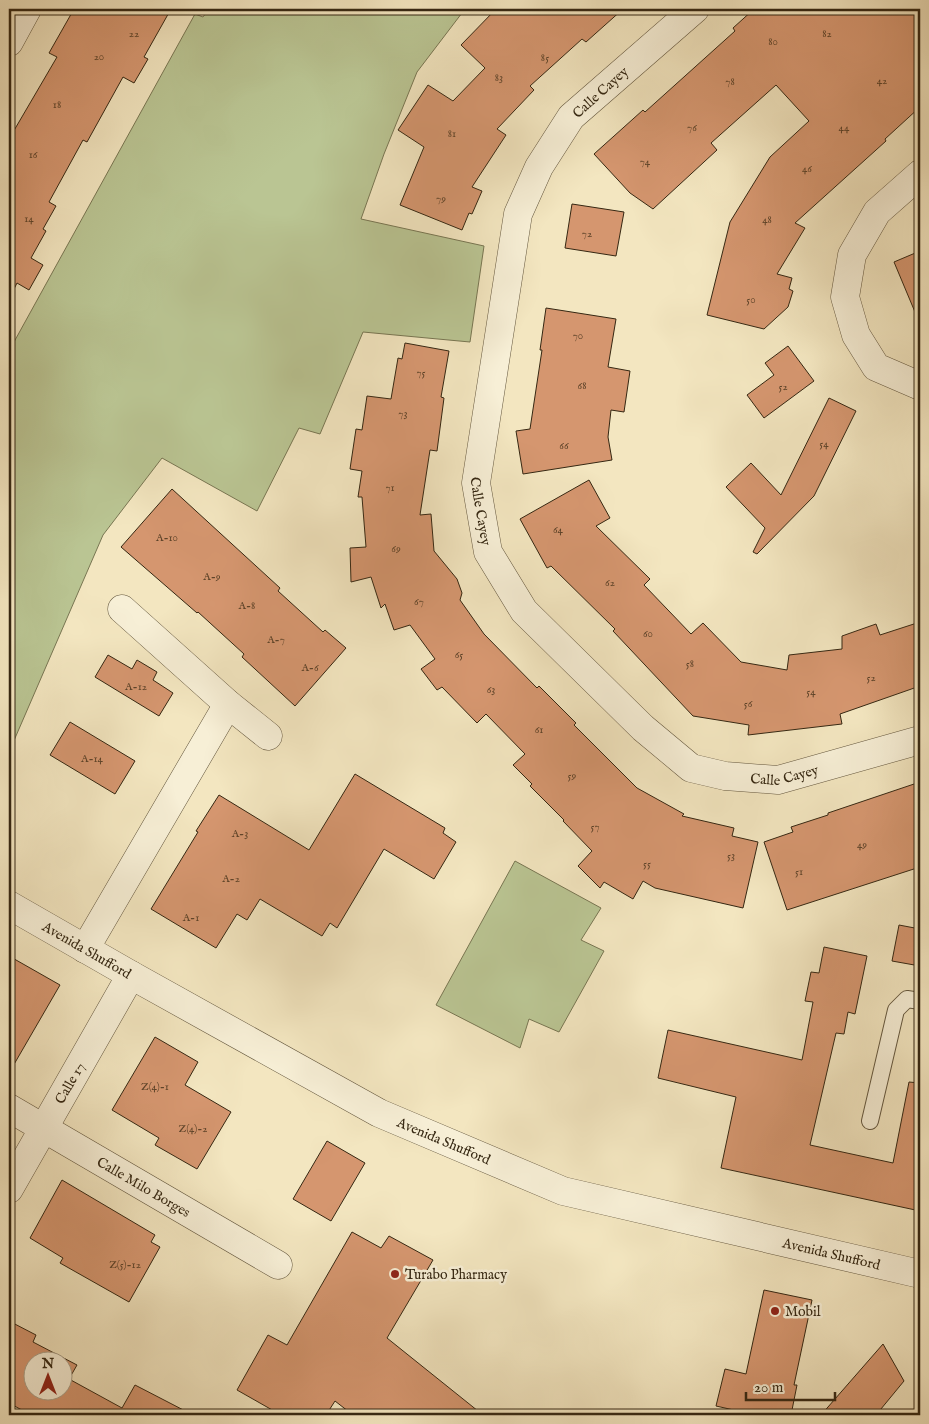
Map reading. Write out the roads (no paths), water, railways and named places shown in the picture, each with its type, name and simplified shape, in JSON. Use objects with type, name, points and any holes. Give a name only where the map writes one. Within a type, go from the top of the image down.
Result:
[{"type":"street","points":[[9,42],[28,9]]},
{"type":"street","name":"Calle Cayey","points":[[694,9],[571,117],[540,167],[518,214],[476,483],[488,552],[524,611],[643,728],[691,768],[725,776],[778,780],[920,740]]},
{"type":"street","points":[[920,174],[877,212],[852,255],[845,297],[856,334],[876,368],[920,386]]},
{"type":"street","points":[[122,610],[228,704],[268,736]]},
{"type":"street","points":[[85,949],[228,704]]},
{"type":"street","name":"Avenida Shufford","points":[[9,905],[131,975],[379,1112],[563,1191],[920,1274]]},
{"type":"street","name":"Calle 17","points":[[9,1189],[131,975]]},
{"type":"street","name":"Calle Milo Borges","points":[[9,1108],[278,1265]]},
{"type":"lane","points":[[870,1121],[896,1010],[907,999],[920,1001]]},
{"type":"place","name":"Turabo Pharmacy","points":[[395,1274]]},
{"type":"place","name":"Mobil","points":[[775,1311]]}]
